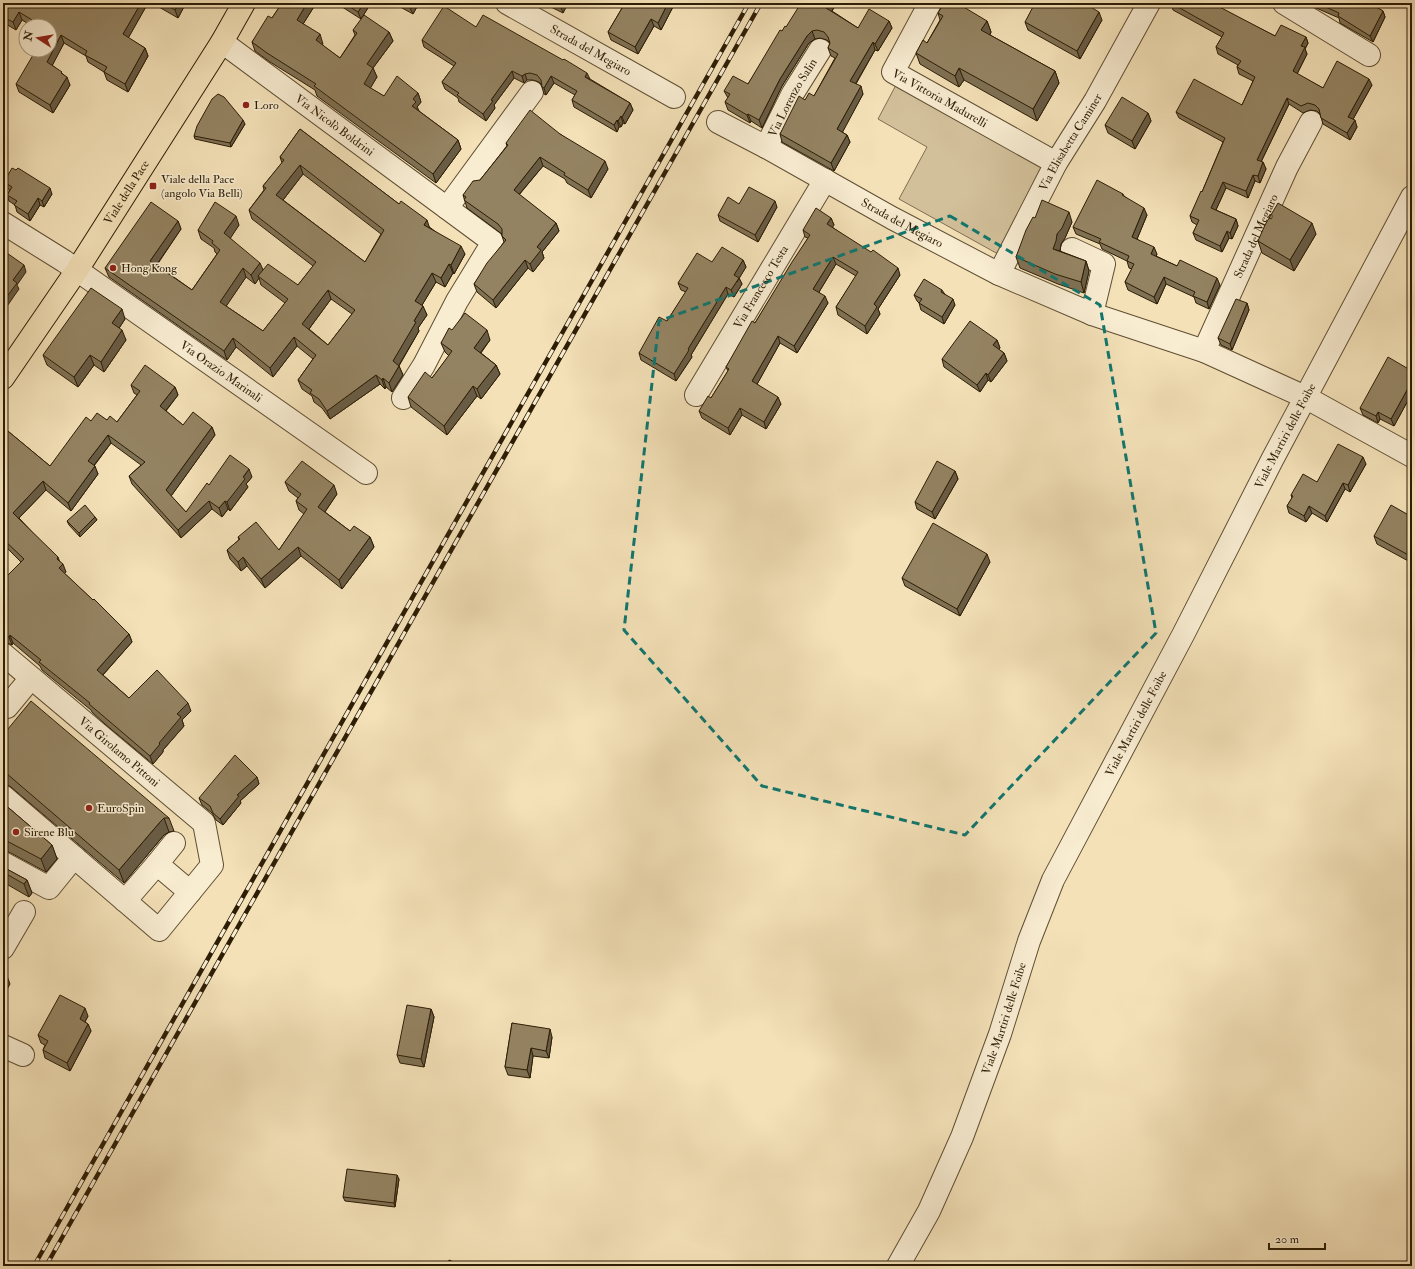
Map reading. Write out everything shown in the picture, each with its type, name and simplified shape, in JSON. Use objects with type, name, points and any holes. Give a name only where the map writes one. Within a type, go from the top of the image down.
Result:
[{"type":"main road","name":"Viale della Pace","points":[[3,378],[77,270],[222,42],[244,3]]},
{"type":"street","name":"Strada del Megiaro","points":[[507,3],[674,97]]},
{"type":"street","name":"Via Vittoria Madurelli","points":[[930,3],[893,72],[1056,162]]},
{"type":"street","points":[[1284,3],[1369,55]]},
{"type":"street","name":"Via Elisabetta Caminer","points":[[999,274],[1056,162],[1095,101],[1141,6]]},
{"type":"street","name":"Via Nicolò Boldrini","points":[[222,42],[493,242],[457,301],[424,365],[403,398]]},
{"type":"street","name":"Via Lorenzo Salin","points":[[766,146],[793,93],[820,50]]},
{"type":"street","points":[[447,208],[532,92]]},
{"type":"street","name":"Strada del Megiaro","points":[[718,122],[766,146],[892,218],[999,274],[1092,314],[1204,351],[1305,397],[1412,456]]},
{"type":"street","name":"Strada del Megiaro","points":[[1204,351],[1287,167],[1311,122]]},
{"type":"street","name":"Via Francesco Testa","points":[[696,395],[825,180]]},
{"type":"street","name":"Viale Martiri delle Foibe","points":[[898,1266],[929,1211],[962,1137],[1000,1034],[1029,941],[1053,880],[1110,774],[1305,397],[1412,197]]},
{"type":"street","name":"Via Orazio Marinali","points":[[3,222],[77,270],[366,473]]},
{"type":"street","points":[[1072,250],[1104,264],[1092,314]]},
{"type":"street","name":"Via Girolamo Pittoni","points":[[3,654],[204,823],[212,865],[190,892]]},
{"type":"street","points":[[4,710],[31,678]]},
{"type":"street","points":[[3,796],[160,930],[190,892],[156,864]]},
{"type":"street","points":[[125,901],[174,842]]},
{"type":"street","points":[[3,863],[49,888],[74,857]]},
{"type":"street","points":[[3,948],[24,912]]},
{"type":"street","points":[[3,1046],[23,1055]]},
{"type":"highlighted area","points":[[950,216],[1100,305],[1156,633],[965,835],[762,786],[624,630],[659,321]]},
{"type":"shaded area","points":[[896,85],[1046,168],[998,254],[899,199],[927,147],[878,119]]},
{"type":"building","points":[[3,3],[141,3],[123,34],[145,48],[125,84],[104,72],[107,67],[85,55],[87,51],[61,35],[58,41],[58,18],[29,18],[19,12],[13,22],[3,17]]},
{"type":"building","points":[[163,3],[179,3],[175,10]]},
{"type":"building","points":[[282,3],[307,3],[297,20],[320,34],[316,40],[340,58],[357,33],[353,30],[364,15],[389,32],[367,64],[373,68],[364,84],[384,96],[397,76],[418,93],[413,99],[416,102],[412,106],[458,140],[433,174],[314,86],[316,84],[252,42],[268,16],[272,18]]},
{"type":"building","points":[[344,3],[364,3],[358,12]]},
{"type":"building","points":[[402,3],[413,3],[410,8]]},
{"type":"building","points":[[625,3],[668,3],[658,23],[651,19],[635,47],[608,32]]},
{"type":"building","points":[[801,3],[829,3],[826,8],[858,28],[869,9],[889,21],[875,44],[873,42],[850,81],[861,86],[837,129],[847,135],[831,163],[780,134],[799,96],[805,100],[809,93],[814,96],[838,54],[828,48],[830,43],[824,32],[817,30],[812,31],[807,36],[780,79],[759,120],[725,102],[730,94],[724,91],[733,76],[748,84],[780,30],[782,31],[785,26],[786,27]]},
{"type":"building","points":[[944,3],[957,3],[987,21],[981,30],[1055,71],[1033,109],[959,68],[955,76],[916,53],[923,40],[927,43],[943,16],[938,13]]},
{"type":"building","points":[[1035,3],[1084,3],[1099,12],[1077,51],[1025,22]]},
{"type":"building","points":[[1171,3],[1212,3],[1275,36],[1281,25],[1306,37],[1301,46],[1305,47],[1293,71],[1323,88],[1337,61],[1369,79],[1348,117],[1355,120],[1347,133],[1321,118],[1319,109],[1315,105],[1308,103],[1301,106],[1287,98],[1257,160],[1263,162],[1258,176],[1253,175],[1246,191],[1223,182],[1211,208],[1236,219],[1230,233],[1227,231],[1220,246],[1193,233],[1199,220],[1190,216],[1225,138],[1176,112],[1194,79],[1242,105],[1255,77],[1237,67],[1241,61],[1216,47],[1224,33]]},
{"type":"building","points":[[1317,3],[1372,3],[1371,4],[1383,11],[1370,36],[1338,16],[1339,13]]},
{"type":"building","points":[[444,6],[476,27],[483,15],[587,73],[585,77],[630,103],[622,117],[621,116],[618,121],[617,120],[614,125],[572,100],[577,91],[551,76],[544,88],[542,87],[541,80],[537,75],[530,73],[522,76],[512,71],[483,114],[457,95],[459,93],[442,82],[456,63],[422,40]]},
{"type":"building","points":[[31,58],[49,58],[47,62],[67,77],[50,105],[16,84]]},
{"type":"building","points":[[218,94],[224,97],[243,120],[230,143],[194,136],[197,126],[212,99]]},
{"type":"building","points":[[1122,97],[1148,113],[1132,141],[1105,125]]},
{"type":"building","points":[[530,110],[560,134],[605,161],[588,190],[564,175],[565,173],[540,157],[514,190],[556,223],[537,247],[541,250],[530,264],[525,260],[493,300],[474,284],[487,263],[506,240],[502,236],[502,229],[498,224],[464,200],[466,197],[463,195],[473,181],[480,180],[508,145],[506,143]]},
{"type":"building","points":[[300,129],[399,204],[401,201],[427,220],[424,225],[461,246],[451,265],[449,264],[441,278],[432,273],[415,301],[423,306],[414,321],[416,322],[393,361],[399,366],[389,383],[376,375],[327,411],[319,399],[310,393],[312,390],[298,380],[316,355],[294,337],[270,368],[233,338],[224,351],[105,268],[151,202],[178,221],[150,261],[192,290],[220,250],[212,243],[213,241],[198,230],[215,202],[236,216],[224,233],[260,263],[251,275],[243,268],[220,302],[263,331],[288,299],[258,276],[268,264],[298,285],[316,262],[249,210],[266,188],[263,186],[284,160],[280,157]],"holes":[[[300,165],[384,230],[365,262],[276,195]],[[328,290],[355,310],[328,345],[302,324]]]},
{"type":"building","points":[[12,168],[16,170],[18,168],[50,188],[42,201],[38,198],[28,214],[14,205],[17,201],[7,195],[12,187],[4,182]]},
{"type":"building","points":[[1097,180],[1123,194],[1122,195],[1144,208],[1132,237],[1154,247],[1151,254],[1177,266],[1180,260],[1217,278],[1207,302],[1193,296],[1195,292],[1164,277],[1154,297],[1125,282],[1134,264],[1127,261],[1129,256],[1099,242],[1101,239],[1073,227]]},
{"type":"building","points":[[749,187],[775,201],[755,235],[718,215],[728,197],[739,204]]},
{"type":"building","points":[[1042,200],[1069,212],[1062,228],[1057,234],[1053,249],[1086,261],[1081,282],[1055,274],[1016,257],[1026,230],[1033,217],[1035,218]]},
{"type":"building","points":[[1278,203],[1312,223],[1290,260],[1258,241],[1265,225]]},
{"type":"building","points":[[816,208],[831,218],[827,224],[871,252],[873,250],[898,268],[874,304],[877,307],[865,326],[836,307],[858,272],[833,257],[813,289],[825,296],[794,346],[778,336],[752,381],[778,397],[764,422],[740,408],[728,428],[699,411],[708,396],[711,398],[729,369],[726,367],[752,321],[755,323],[810,235],[803,230]]},
{"type":"building","points":[[722,247],[743,260],[734,275],[739,278],[731,290],[726,287],[674,374],[639,353],[659,317],[667,321],[688,288],[678,283],[697,253],[712,262]]},
{"type":"building","points":[[4,251],[24,265],[13,280],[17,283],[3,302],[3,253]]},
{"type":"building","points":[[924,279],[953,299],[942,317],[919,303],[922,299],[914,295]]},
{"type":"building","points":[[91,288],[122,309],[112,323],[122,330],[101,362],[90,355],[74,377],[43,355]]},
{"type":"building","points":[[1236,299],[1247,303],[1230,344],[1218,338]]},
{"type":"building","points":[[465,313],[487,330],[474,348],[496,365],[477,389],[473,386],[444,426],[408,397],[425,372],[432,378],[452,351],[441,343],[449,328],[452,330]]},
{"type":"building","points":[[970,321],[997,340],[993,345],[1004,353],[988,375],[986,373],[977,385],[942,359]]},
{"type":"building","points":[[1388,357],[1412,371],[1412,381],[1391,419],[1378,412],[1376,416],[1360,408]]},
{"type":"building","points":[[145,365],[175,387],[160,406],[183,425],[193,412],[212,427],[166,490],[186,512],[207,483],[209,485],[230,455],[249,469],[243,477],[245,479],[227,502],[225,501],[219,508],[209,501],[178,530],[129,476],[145,462],[108,435],[88,461],[95,466],[68,503],[43,481],[13,513],[58,557],[57,559],[63,564],[59,568],[93,600],[94,599],[129,634],[97,670],[129,698],[157,670],[188,703],[177,714],[181,717],[150,756],[89,704],[90,703],[39,662],[41,660],[10,635],[9,637],[3,634],[3,580],[24,559],[3,539],[3,427],[50,466],[86,417],[91,421],[97,413],[107,420],[110,416],[117,422],[140,391],[131,385]]},
{"type":"building","points":[[1338,444],[1363,457],[1348,485],[1343,483],[1325,516],[1309,506],[1304,516],[1287,506],[1293,496],[1291,495],[1303,474],[1317,482]]},
{"type":"building","points":[[302,461],[334,485],[318,507],[350,531],[354,526],[370,537],[339,580],[298,547],[261,579],[243,557],[238,562],[227,550],[240,539],[238,537],[256,522],[279,550],[307,509],[296,501],[301,494],[285,482]]},
{"type":"building","points":[[937,461],[955,471],[932,512],[915,502]]},
{"type":"building","points":[[85,505],[95,517],[79,533],[67,521]]},
{"type":"building","points":[[1391,505],[1412,517],[1412,557],[1374,536]]},
{"type":"building","points":[[933,523],[987,554],[957,609],[902,578]]},
{"type":"building","name":"EuroSpin","points":[[31,701],[169,818],[164,818],[160,822],[119,870],[3,772],[3,735]]},
{"type":"building","points":[[235,755],[257,777],[237,795],[239,796],[220,819],[213,813],[210,806],[199,798]]},
{"type":"building","points":[[3,803],[52,845],[41,859],[3,839]]},
{"type":"building","points":[[3,867],[27,880],[24,884],[3,872]]},
{"type":"building","points":[[3,974],[7,976],[3,984]]},
{"type":"building","points":[[60,995],[85,1008],[80,1019],[88,1024],[67,1063],[43,1050],[48,1041],[38,1035]]},
{"type":"building","points":[[407,1005],[431,1009],[421,1059],[397,1055]]},
{"type":"building","points":[[512,1023],[550,1029],[546,1051],[531,1048],[527,1070],[505,1067]]},
{"type":"building","points":[[347,1169],[397,1175],[394,1203],[343,1197]]},
{"type":"building","points":[[449,1260],[463,1266],[447,1266]]},
{"type":"railway","points":[[34,1266],[749,3]]},
{"type":"railway","points":[[46,1266],[761,3]]},
{"type":"place","name":"Loro","points":[[246,105]]},
{"type":"place","name":"Viale della Pace (angolo Via Belli)","points":[[153,186]]},
{"type":"place","name":"Hong Kong","points":[[113,268]]},
{"type":"place","name":"EuroSpin","points":[[89,808]]},
{"type":"place","name":"Sirene Blu","points":[[16,832]]}]
